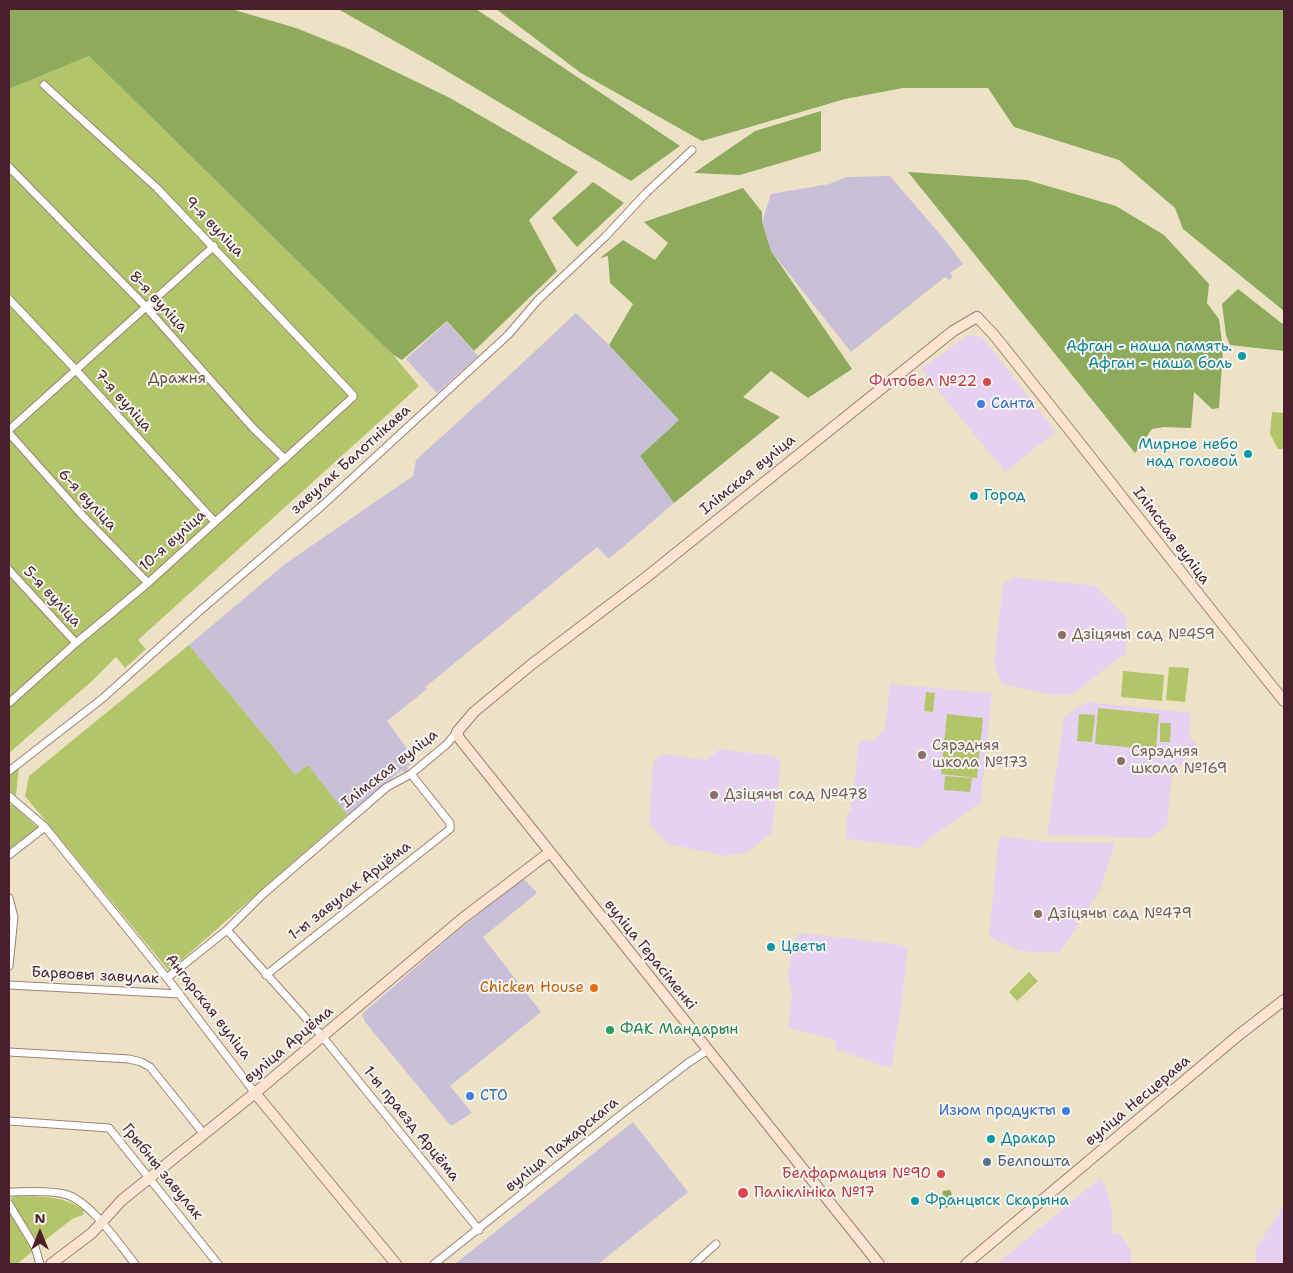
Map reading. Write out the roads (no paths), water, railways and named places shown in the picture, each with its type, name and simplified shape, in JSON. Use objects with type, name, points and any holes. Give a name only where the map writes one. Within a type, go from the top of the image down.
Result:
[{"type":"street","name":"9-я вуліца","points":[[44,85],[157,188],[214,246],[353,397]]},
{"type":"street","name":"завулак Балотнікава","points":[[9,770],[103,698],[202,609],[324,504],[508,335],[538,300],[692,150]]},
{"type":"street","name":"8-я вуліца","points":[[9,167],[145,306],[253,428],[285,459]]},
{"type":"street","points":[[9,432],[75,369],[214,246]]},
{"type":"street","name":"7-я вуліца","points":[[9,299],[214,522]]},
{"type":"street","name":"Ілімская вуліца","points":[[167,978],[227,930],[262,895],[387,786],[411,774],[447,744],[474,712],[532,664],[644,579],[953,331],[977,316],[1004,347],[1145,525],[1189,585],[1284,701]]},
{"type":"street","name":"10-я вуліца","points":[[9,703],[76,643],[148,583],[353,397]]},
{"type":"street","name":"6-я вуліца","points":[[9,432],[80,514],[148,583]]},
{"type":"street","name":"5-я вуліца","points":[[9,570],[76,643]]},
{"type":"street","name":"вуліца Герасіменкі","points":[[457,732],[459,738],[879,1264]]},
{"type":"street","name":"1-ы завулак Арцёма","points":[[266,975],[450,830],[450,823],[411,774]]},
{"type":"street","name":"Ангарская вуліца","points":[[9,796],[45,827],[180,994],[255,1093],[396,1264]]},
{"type":"street","points":[[9,855],[45,827]]},
{"type":"street","name":"вуліца Арцёма","points":[[51,1264],[92,1234],[122,1200],[255,1093],[467,916],[550,852]]},
{"type":"street","points":[[9,898],[14,917],[9,966]]},
{"type":"street","points":[[227,930],[322,1036]]},
{"type":"street","name":"Барвовы завулак","points":[[9,985],[180,994]]},
{"type":"street","name":"вуліца Несцерава","points":[[966,1264],[1233,1040],[1284,1000]]},
{"type":"street","name":"1-ы праезд Арцёма","points":[[322,1036],[479,1230]]},
{"type":"street","name":"вуліца Пажарскага","points":[[434,1264],[627,1110],[708,1050]]},
{"type":"street","points":[[9,1052],[129,1059],[141,1062],[150,1067],[204,1133]]},
{"type":"street","name":"Грыбны завулак","points":[[9,1121],[109,1128],[218,1264]]},
{"type":"street","points":[[9,1192],[57,1192],[71,1196],[84,1204],[101,1222],[135,1264]]},
{"type":"street","points":[[9,1204],[35,1247],[40,1264]]},
{"type":"street","points":[[694,1264],[716,1244]]},
{"type":"place","name":"Афган - наша память. Афган - наша боль","points":[[1242,356]]},
{"type":"place","name":"Фитобел №22","points":[[987,382]]},
{"type":"place","name":"Санта","points":[[981,404]]},
{"type":"place","name":"Мирное небо над головой","points":[[1248,454]]},
{"type":"place","name":"Город","points":[[974,496]]},
{"type":"place","name":"Дзіцячы сад №459","points":[[1062,635]]},
{"type":"place","name":"Сярэдняя школа №173","points":[[922,755]]},
{"type":"place","name":"Сярэдняя школа №169","points":[[1121,761]]},
{"type":"place","name":"Дзіцячы сад №478","points":[[714,795]]},
{"type":"place","name":"Дзіцячы сад №479","points":[[1038,914]]},
{"type":"place","name":"Цветы","points":[[771,947]]},
{"type":"place","name":"Chicken House","points":[[594,988]]},
{"type":"place","name":"ФАК Мандарын","points":[[610,1030]]},
{"type":"place","name":"СТО","points":[[470,1096]]},
{"type":"place","name":"Изюм продукты","points":[[1066,1111]]},
{"type":"place","name":"Дракар","points":[[991,1139]]},
{"type":"place","name":"Белпошта","points":[[987,1162]]},
{"type":"place","name":"Белфармацыя №90","points":[[941,1174]]},
{"type":"place","name":"Паліклініка №17","points":[[743,1193]]},
{"type":"place","name":"Францыск Скарына","points":[[915,1201]]},
{"type":"park label","name":"Дражня","points":[[177,379]]}]
